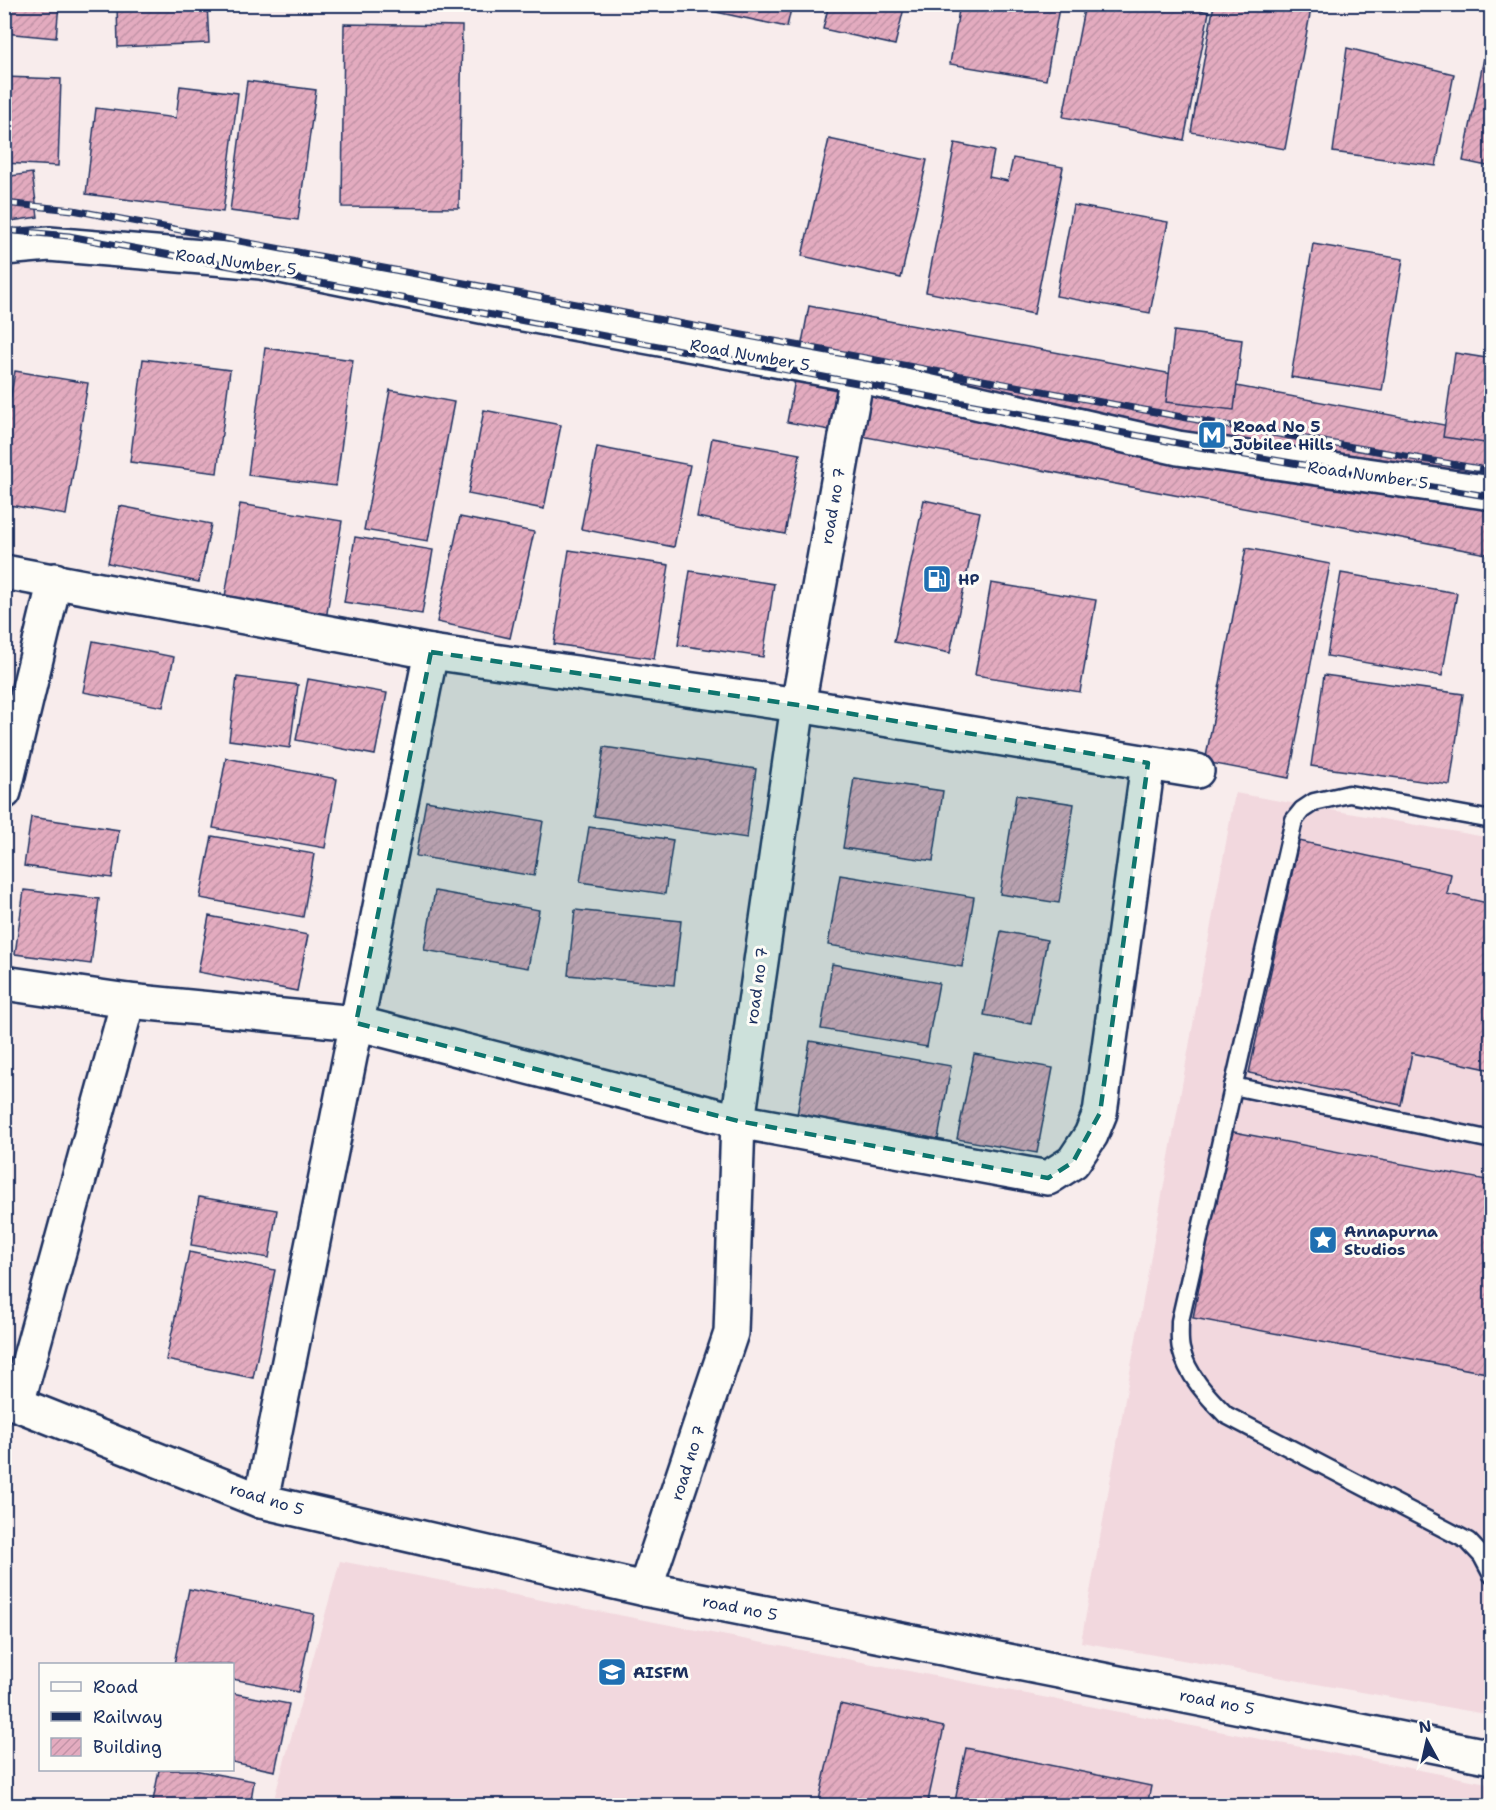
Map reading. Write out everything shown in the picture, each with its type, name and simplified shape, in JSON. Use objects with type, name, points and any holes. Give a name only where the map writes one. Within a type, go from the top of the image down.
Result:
[{"type":"street","name":"Road Number 5","points":[[4,248],[49,244],[261,262],[496,309],[857,375],[1178,448],[1491,493]]},
{"type":"street","name":"road no 7","points":[[645,1589],[731,1333],[738,1121],[798,705],[857,375]]},
{"type":"street","points":[[4,572],[431,652],[798,705],[1197,771]]},
{"type":"street","points":[[4,792],[55,580]]},
{"type":"street","points":[[261,1501],[431,652]]},
{"type":"street","points":[[4,983],[128,1001],[356,1023],[738,1121],[1048,1178],[1073,1162],[1092,1135],[1100,1113],[1148,763]]},
{"type":"street","points":[[11,1403],[128,1001]]},
{"type":"street","name":"road no 5","points":[[11,1403],[261,1501],[645,1589],[1491,1756]]},
{"type":"lane","points":[[1491,820],[1349,794],[1314,802],[1302,810],[1294,820],[1180,1321],[1181,1349],[1191,1373],[1226,1415],[1468,1541],[1482,1556],[1491,1575]]},
{"type":"lane","points":[[1233,1086],[1491,1140]]},
{"type":"highlighted area","points":[[431,652],[798,705],[1148,763],[1100,1113],[1073,1162],[1048,1178],[738,1121],[356,1023]]},
{"type":"shaded area","name":"Annapurna Studios","points":[[1235,793],[1491,838],[1491,1715],[1081,1642]]},
{"type":"shaded area","name":"AISFM","points":[[340,1561],[1492,1784],[1491,1806],[272,1806]]},
{"type":"building","points":[[4,4],[59,4],[56,38],[4,33]]},
{"type":"building","points":[[117,4],[207,4],[209,43],[118,47]]},
{"type":"building","points":[[330,4],[399,4],[399,9],[330,6]]},
{"type":"building","points":[[692,4],[792,4],[787,27],[692,7]]},
{"type":"building","points":[[829,4],[905,4],[895,45],[823,29]]},
{"type":"building","points":[[960,4],[1038,4],[1059,8],[1046,80],[950,64]]},
{"type":"building","points":[[1085,4],[1172,4],[1209,12],[1184,140],[1063,117]]},
{"type":"building","points":[[1214,4],[1289,4],[1311,9],[1285,149],[1191,132]]},
{"type":"building","points":[[344,24],[462,26],[459,208],[342,207]]},
{"type":"building","points":[[1347,48],[1454,74],[1436,166],[1333,152]]},
{"type":"building","points":[[1485,53],[1492,54],[1492,167],[1463,161]]},
{"type":"building","points":[[4,77],[61,79],[58,166],[4,163]]},
{"type":"building","points":[[247,81],[316,90],[298,220],[230,211]]},
{"type":"building","points":[[180,86],[238,93],[223,212],[86,194],[96,108],[176,118]]},
{"type":"building","points":[[829,139],[927,160],[901,278],[802,256]]},
{"type":"building","points":[[955,143],[994,151],[989,177],[1008,181],[1013,158],[1063,167],[1034,314],[926,292]]},
{"type":"building","points":[[32,173],[38,217],[4,222],[4,177]]},
{"type":"building","points":[[1073,205],[1168,222],[1150,313],[1056,296]]},
{"type":"building","points":[[1313,244],[1403,259],[1382,391],[1291,377]]},
{"type":"building","points":[[809,306],[1492,434],[1492,555],[787,422]]},
{"type":"building","points":[[1174,331],[1242,340],[1234,410],[1166,402]]},
{"type":"building","points":[[265,348],[353,360],[336,486],[248,475]]},
{"type":"building","points":[[1455,353],[1492,359],[1492,444],[1443,437]]},
{"type":"building","points":[[143,359],[230,370],[217,473],[130,462]]},
{"type":"building","points":[[15,371],[88,383],[66,515],[4,504],[4,437]]},
{"type":"building","points":[[390,390],[454,402],[428,541],[364,530]]},
{"type":"building","points":[[484,410],[561,425],[544,509],[468,494]]},
{"type":"building","points":[[712,438],[800,454],[785,534],[697,517]]},
{"type":"building","points":[[597,447],[690,465],[674,547],[581,529]]},
{"type":"building","points":[[924,500],[980,512],[950,653],[894,642]]},
{"type":"building","points":[[240,504],[342,521],[326,619],[224,603]]},
{"type":"building","points":[[120,506],[211,524],[199,582],[108,563]]},
{"type":"building","points":[[460,517],[534,532],[510,638],[437,622]]},
{"type":"building","points":[[355,537],[433,550],[422,614],[344,602]]},
{"type":"building","points":[[1246,548],[1330,564],[1289,778],[1205,762]]},
{"type":"building","points":[[569,550],[669,565],[654,659],[554,644]]},
{"type":"building","points":[[690,571],[774,584],[763,657],[678,645]]},
{"type":"building","points":[[1341,573],[1457,593],[1442,676],[1327,656]]},
{"type":"building","points":[[991,583],[1096,600],[1080,692],[975,675]]},
{"type":"building","points":[[93,641],[174,657],[163,707],[83,692]]},
{"type":"building","points":[[1324,675],[1463,694],[1450,785],[1311,766]]},
{"type":"building","points":[[237,677],[298,685],[290,748],[229,740]]},
{"type":"building","points":[[308,679],[387,693],[375,755],[296,740]]},
{"type":"building","points":[[604,747],[756,769],[747,838],[594,816]]},
{"type":"building","points":[[226,758],[337,779],[325,848],[213,828]]},
{"type":"building","points":[[854,778],[943,791],[933,861],[843,848]]},
{"type":"building","points":[[1016,795],[1074,804],[1059,903],[1000,894]]},
{"type":"building","points":[[426,801],[543,821],[534,876],[416,856]]},
{"type":"building","points":[[31,817],[119,830],[112,878],[24,866]]},
{"type":"building","points":[[589,827],[673,840],[665,894],[580,882]]},
{"type":"building","points":[[212,836],[314,854],[303,917],[200,898]]},
{"type":"building","points":[[1299,841],[1451,874],[1447,894],[1492,904],[1492,1070],[1412,1053],[1401,1105],[1249,1073]]},
{"type":"building","points":[[840,875],[974,897],[962,967],[828,945]]},
{"type":"building","points":[[24,890],[99,899],[91,964],[15,954]]},
{"type":"building","points":[[435,891],[539,910],[528,968],[424,950]]},
{"type":"building","points":[[575,910],[681,921],[674,985],[568,975]]},
{"type":"building","points":[[209,916],[308,935],[297,991],[198,972]]},
{"type":"building","points":[[1001,931],[1047,940],[1031,1024],[984,1015]]},
{"type":"building","points":[[832,964],[939,983],[927,1047],[821,1029]]},
{"type":"building","points":[[810,1041],[951,1066],[938,1139],[797,1115]]},
{"type":"building","points":[[974,1054],[1053,1068],[1037,1153],[957,1139]]},
{"type":"building","points":[[1229,1131],[1492,1181],[1492,1374],[1193,1318]]},
{"type":"building","points":[[199,1197],[277,1210],[269,1258],[191,1245]]},
{"type":"building","points":[[189,1252],[275,1270],[253,1378],[166,1360]]},
{"type":"building","points":[[189,1589],[314,1614],[298,1692],[234,1679],[234,1663],[174,1663]]},
{"type":"building","points":[[234,1693],[289,1704],[275,1771],[234,1762]]},
{"type":"building","points":[[840,1704],[944,1727],[927,1806],[818,1805]]},
{"type":"building","points":[[966,1748],[1151,1786],[1147,1806],[954,1806]]},
{"type":"building","points":[[159,1771],[199,1771],[254,1781],[250,1806],[152,1806]]},
{"type":"railway","points":[[4,203],[73,210],[1214,423],[1492,471]]},
{"type":"railway","points":[[4,230],[69,236],[1210,449],[1492,497]]},
{"type":"place","name":"Road No 5 Jubilee Hills","points":[[1212,435]]},
{"type":"place","name":"HP","points":[[937,579]]},
{"type":"place","name":"Annapurna Studios","points":[[1323,1240]]},
{"type":"place","name":"AISFM","points":[[612,1672]]}]
